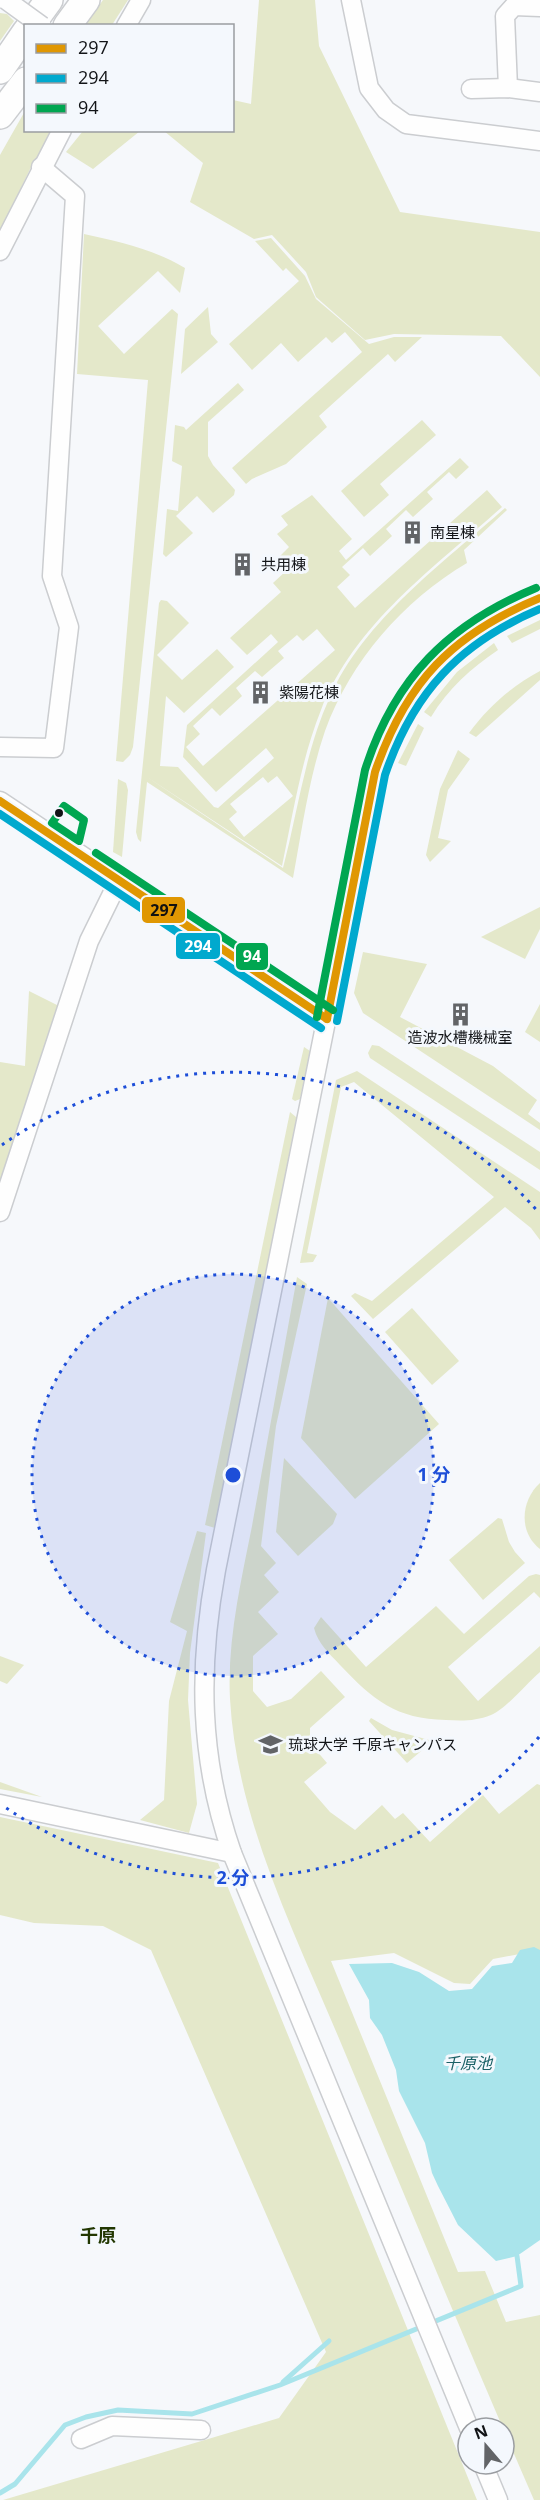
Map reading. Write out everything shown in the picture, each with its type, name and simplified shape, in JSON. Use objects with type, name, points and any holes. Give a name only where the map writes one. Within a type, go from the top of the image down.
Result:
[{"type":"highway","points":[[31,24],[49,0]]},
{"type":"highway","points":[[68,24],[86,0]]},
{"type":"highway","points":[[0,70],[24,35]]},
{"type":"highway","points":[[0,115],[24,84]]},
{"type":"street","points":[[6,0],[39,24]]},
{"type":"street","points":[[127,24],[141,0]]},
{"type":"street","points":[[351,0],[369,88],[386,110],[406,124],[540,141]]},
{"type":"street","points":[[508,88],[506,16],[514,6],[540,7]]},
{"type":"street","points":[[471,89],[508,88],[540,92]]},
{"type":"street","points":[[0,251],[61,132]]},
{"type":"street","points":[[0,747],[54,748],[69,627],[52,576],[75,196],[41,167]]},
{"type":"street","points":[[464,2416],[232,1853],[217,1803],[208,1752],[204,1710],[205,1644],[216,1570],[375,772],[388,733],[414,691],[433,666],[452,647],[502,613],[540,598]]},
{"type":"street","points":[[0,801],[327,1019]]},
{"type":"street","points":[[0,1212],[89,941],[119,880]]},
{"type":"street","points":[[0,1804],[232,1853]]},
{"type":"street","points":[[81,2439],[112,2426],[201,2430]]},
{"type":"street","points":[[488,2476],[498,2500]]},
{"type":"green space","points":[[103,0],[128,0],[113,24],[85,24]]},
{"type":"green space","points":[[259,0],[315,0],[319,46],[400,212],[540,232],[540,377],[501,336],[394,334],[365,340],[316,297],[306,272],[272,235],[254,239],[190,202],[203,163],[165,132],[234,132],[234,100],[251,104]]},
{"type":"green space","points":[[0,13],[7,14],[14,21],[0,41]]},
{"type":"green space","points":[[24,113],[24,132],[52,132],[32,165],[0,232],[0,155]]},
{"type":"green space","points":[[82,132],[139,132],[93,169],[66,152]]},
{"type":"green space","points":[[84,234],[148,251],[185,268],[180,293],[158,271],[98,326],[124,354],[172,309],[178,314],[133,747],[130,755],[123,762],[116,761],[148,380],[77,374]]},
{"type":"green space","points":[[271,238],[305,276],[316,299],[369,344],[394,337],[422,337],[395,362],[388,354],[319,416],[327,427],[286,464],[246,484],[232,468],[362,352],[345,332],[332,343],[326,337],[298,362],[281,343],[252,370],[229,344],[299,281],[286,268],[283,271],[255,241]]},
{"type":"green space","points":[[208,307],[211,334],[218,342],[181,374],[185,329]]},
{"type":"green space","points":[[238,383],[244,390],[208,422],[208,456],[235,490],[234,495],[213,513],[197,496],[176,516],[193,533],[166,557],[163,554],[167,509],[178,511],[182,466],[172,461],[175,425],[184,427],[186,430]]},
{"type":"green space","points":[[422,420],[436,435],[380,484],[389,495],[364,517],[341,491]]},
{"type":"green space","points":[[460,458],[469,467],[456,479],[449,472],[427,492],[433,499],[413,517],[406,510],[386,529],[392,536],[370,556],[363,548],[342,567],[350,575],[337,587],[355,608],[487,490],[502,507],[399,599],[354,650],[336,679],[321,710],[308,748],[282,866],[147,777],[283,868],[314,738],[344,669],[384,618],[407,594],[505,508],[507,510],[464,550],[467,563],[421,595],[401,614],[364,657],[349,680],[336,705],[319,749],[306,804],[293,878],[147,782],[141,842],[136,832],[161,600],[167,601],[189,623],[157,655],[182,680],[217,649],[234,667],[184,713],[166,696],[160,766],[178,767],[214,807],[218,808],[274,758],[266,748],[216,792],[183,757],[187,725],[278,642],[271,634],[247,655],[230,638],[281,592],[273,583],[287,570],[277,559],[289,547],[277,534],[288,525],[281,516],[312,495],[352,539],[339,551],[346,560]],"holes":[[[317,629],[335,650],[203,766],[186,747],[200,734],[193,726],[212,708],[220,716],[242,696],[236,688],[255,671],[262,677],[284,658],[278,651],[297,635],[303,641]],[[277,776],[293,796],[244,837],[229,819],[237,812],[230,804],[263,777],[268,783]]]},
{"type":"green space","points":[[540,620],[540,629],[512,643],[507,636]]},
{"type":"green space","points":[[494,643],[498,650],[461,680],[431,717],[424,712],[457,672]]},
{"type":"green space","points":[[540,671],[540,680],[476,737],[469,733],[501,698]]},
{"type":"green space","points":[[418,724],[424,728],[406,766],[398,763]]},
{"type":"green space","points":[[458,750],[470,759],[448,790],[438,838],[451,841],[430,862],[426,855],[440,789]]},
{"type":"green space","points":[[118,779],[126,783],[128,790],[122,857],[113,852]]},
{"type":"green space","points":[[540,907],[540,929],[525,959],[481,937]]},
{"type":"green space","points":[[363,952],[427,964],[400,1017],[493,1066],[537,1100],[528,1114],[540,1123],[540,1130],[363,1013],[354,993]]},
{"type":"green space","points":[[29,991],[59,1006],[0,1180],[0,1062],[25,1066]]},
{"type":"green space","points":[[540,1004],[540,1042],[525,1032]]},
{"type":"green space","points":[[372,1045],[379,1046],[540,1152],[540,1170],[370,1058],[368,1053]]},
{"type":"green space","points":[[304,1047],[310,1051],[300,1099],[295,1101],[292,1099]]},
{"type":"green space","points":[[357,1071],[540,1192],[540,1240],[531,1228],[505,1207],[373,1319],[351,1296],[355,1293],[372,1301],[494,1197],[354,1082],[341,1087],[307,1253],[317,1255],[313,1262],[300,1263],[336,1080]]},
{"type":"green space","points":[[290,1112],[296,1120],[215,1528],[205,1525]]},
{"type":"green space","points":[[297,1277],[307,1284],[276,1426],[261,1546],[276,1563],[264,1575],[279,1592],[258,1612],[278,1634],[253,1656],[253,1691],[267,1707],[291,1699],[321,1671],[345,1697],[310,1728],[310,1743],[327,1763],[304,1782],[330,1812],[355,1830],[382,1805],[395,1819],[403,1813],[430,1842],[483,1795],[499,1814],[537,1784],[540,1785],[540,1950],[493,1959],[470,1984],[454,1983],[394,1953],[331,1961],[458,2272],[485,2271],[506,2322],[540,2315],[540,2500],[534,2500],[516,2458],[516,2416],[498,2416],[288,1920],[256,1834],[235,1745],[230,1699],[233,1633]]},
{"type":"green space","points":[[328,1298],[439,1424],[355,1499],[301,1438]]},
{"type":"green space","points":[[412,1308],[459,1361],[432,1385],[385,1332]]},
{"type":"green space","points":[[284,1458],[337,1514],[333,1524],[298,1556],[276,1532]]},
{"type":"green space","points":[[540,1483],[540,1549],[528,1534],[525,1516],[529,1498]]},
{"type":"green space","points":[[498,1518],[502,1519],[509,1542],[515,1552],[525,1563],[483,1600],[449,1560]]},
{"type":"green space","points":[[197,1531],[206,1533],[190,1653],[188,1700],[197,1804],[189,1833],[140,1820],[164,1800],[169,1701],[187,1631],[170,1622]]},
{"type":"green space","points":[[540,1575],[540,1598],[534,1592],[448,1667],[478,1701],[540,1646],[540,1672],[497,1712],[480,1718],[428,1719],[413,1716],[387,1705],[363,1688],[332,1656],[321,1644],[314,1628],[321,1617],[366,1667],[436,1606],[464,1634],[529,1576]]},
{"type":"green space","points":[[0,1656],[24,1665],[7,1684],[0,1681]]},
{"type":"green space","points":[[371,1718],[392,1730],[433,1741],[407,1763],[369,1721]]},
{"type":"green space","points":[[0,1782],[42,1797],[0,1789]]},
{"type":"green space","points":[[0,1817],[218,1863],[456,2448],[456,2476],[467,2476],[477,2500],[3,2500],[279,2418],[326,2352],[151,1950],[103,1926],[34,1923],[0,1915]]},
{"type":"water","name":"千原池","points":[[534,1947],[540,1950],[540,2240],[517,2256],[496,2261],[458,2225],[438,2186],[432,2173],[425,2143],[399,2091],[396,2070],[382,2035],[370,2018],[369,2000],[349,1964],[392,1963],[419,1972],[449,1991],[472,1989],[492,1966],[512,1963],[520,1950]]},
{"type":"waterway","points":[[0,2493],[15,2484],[65,2425],[86,2417],[118,2410],[192,2414],[280,2385],[521,2286],[517,2256]]},
{"type":"waterway","points":[[283,2382],[329,2341]]},
{"type":"transit line","name":"94","points":[[317,1017],[365,770],[392,708],[428,658],[451,637],[505,602],[536,588]]},
{"type":"transit line","name":"297","points":[[327,1019],[375,772],[401,712],[436,665],[457,645],[509,612],[540,598]]},
{"type":"transit line","name":"294","points":[[337,1021],[385,775],[396,746],[425,695],[443,674],[486,638],[540,609]]},
{"type":"transit line","name":"297","points":[[0,801],[327,1019]]},
{"type":"transit line","name":"94","points":[[64,806],[84,820],[79,841],[52,823],[64,806]]},
{"type":"transit line","name":"294","points":[[0,814],[321,1028]]},
{"type":"transit line","name":"94","points":[[96,853],[333,1010]]},
{"type":"place","name":"南星棟","points":[[412,533]]},
{"type":"place","name":"共用棟","points":[[243,565]]},
{"type":"place","name":"紫陽花棟","points":[[261,693]]},
{"type":"place","name":"造波水槽機械室","points":[[460,1014]]},
{"type":"place","name":"琉球大学 千原キャンパス","points":[[270,1745]]},
{"type":"district","name":"千原","points":[[98,2236]]}]
